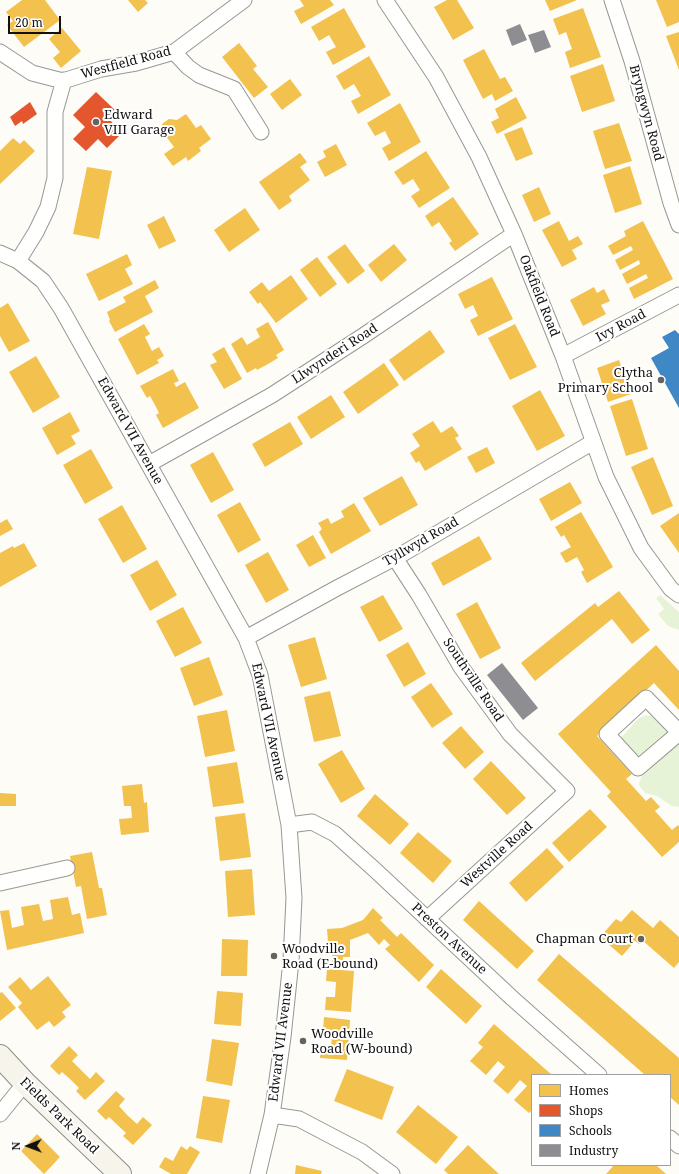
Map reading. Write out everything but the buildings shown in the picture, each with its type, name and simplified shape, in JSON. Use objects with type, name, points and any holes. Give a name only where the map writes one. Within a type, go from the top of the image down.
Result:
[{"type":"main road","name":"Fields Park Road","points":[[0,1056],[25,1083],[120,1174]]},
{"type":"street","name":"Westfield Road","points":[[0,52],[32,73],[64,80],[174,52],[244,0]]},
{"type":"street","name":"Oakfield Road","points":[[385,0],[436,77],[479,157],[514,234],[563,356],[592,442],[606,477],[641,548],[671,589],[679,596]]},
{"type":"street","name":"Bryngwyn Road","points":[[612,0],[632,61],[671,203],[679,225]]},
{"type":"street","points":[[174,52],[188,67],[199,75],[234,89],[261,132]]},
{"type":"street","points":[[18,261],[36,232],[48,207],[55,178],[55,112],[64,80]]},
{"type":"street","name":"Llwynderi Road","points":[[149,464],[272,395],[363,336],[514,234]]},
{"type":"street","name":"Edward VII Avenue","points":[[0,253],[18,261],[44,281],[61,308],[246,638],[260,675],[289,825],[294,898],[291,961],[283,1037],[272,1115],[258,1174]]},
{"type":"street","name":"Ivy Road","points":[[563,356],[679,296]]},
{"type":"street","name":"Tyllwyd Road","points":[[246,638],[395,558],[592,442]]},
{"type":"street","name":"Southville Road","points":[[395,558],[419,595],[461,667],[510,734],[567,791]]},
{"type":"street","points":[[646,698],[679,732],[638,768],[607,734],[646,698]]},
{"type":"street","name":"Westville Road","points":[[427,919],[567,791]]},
{"type":"street","name":"Preston Avenue","points":[[289,825],[312,822],[335,834],[512,998],[598,1074]]},
{"type":"street","points":[[0,882],[67,868]]},
{"type":"street","points":[[0,1114],[25,1083]]},
{"type":"street","points":[[272,1115],[299,1119],[362,1152],[392,1174]]},
{"type":"street","points":[[671,1139],[679,1146]]},
{"type":"green space","points":[[660,595],[679,612],[679,630],[668,626],[658,614],[664,609],[656,598]]},
{"type":"green space","points":[[646,715],[654,717],[667,729],[667,735],[638,759],[621,738],[638,719]]},
{"type":"green space","points":[[679,745],[679,807],[672,806],[657,796],[645,793],[640,787],[639,783],[642,776],[671,748]]},
{"type":"place","name":"Edward VIII Garage","points":[[96,122]]},
{"type":"place","name":"Clytha Primary School","points":[[661,380]]},
{"type":"place","name":"Chapman Court","points":[[641,939]]},
{"type":"place","name":"Woodville Road (E-bound)","points":[[274,956]]},
{"type":"place","name":"Woodville Road (W-bound)","points":[[303,1041]]}]
